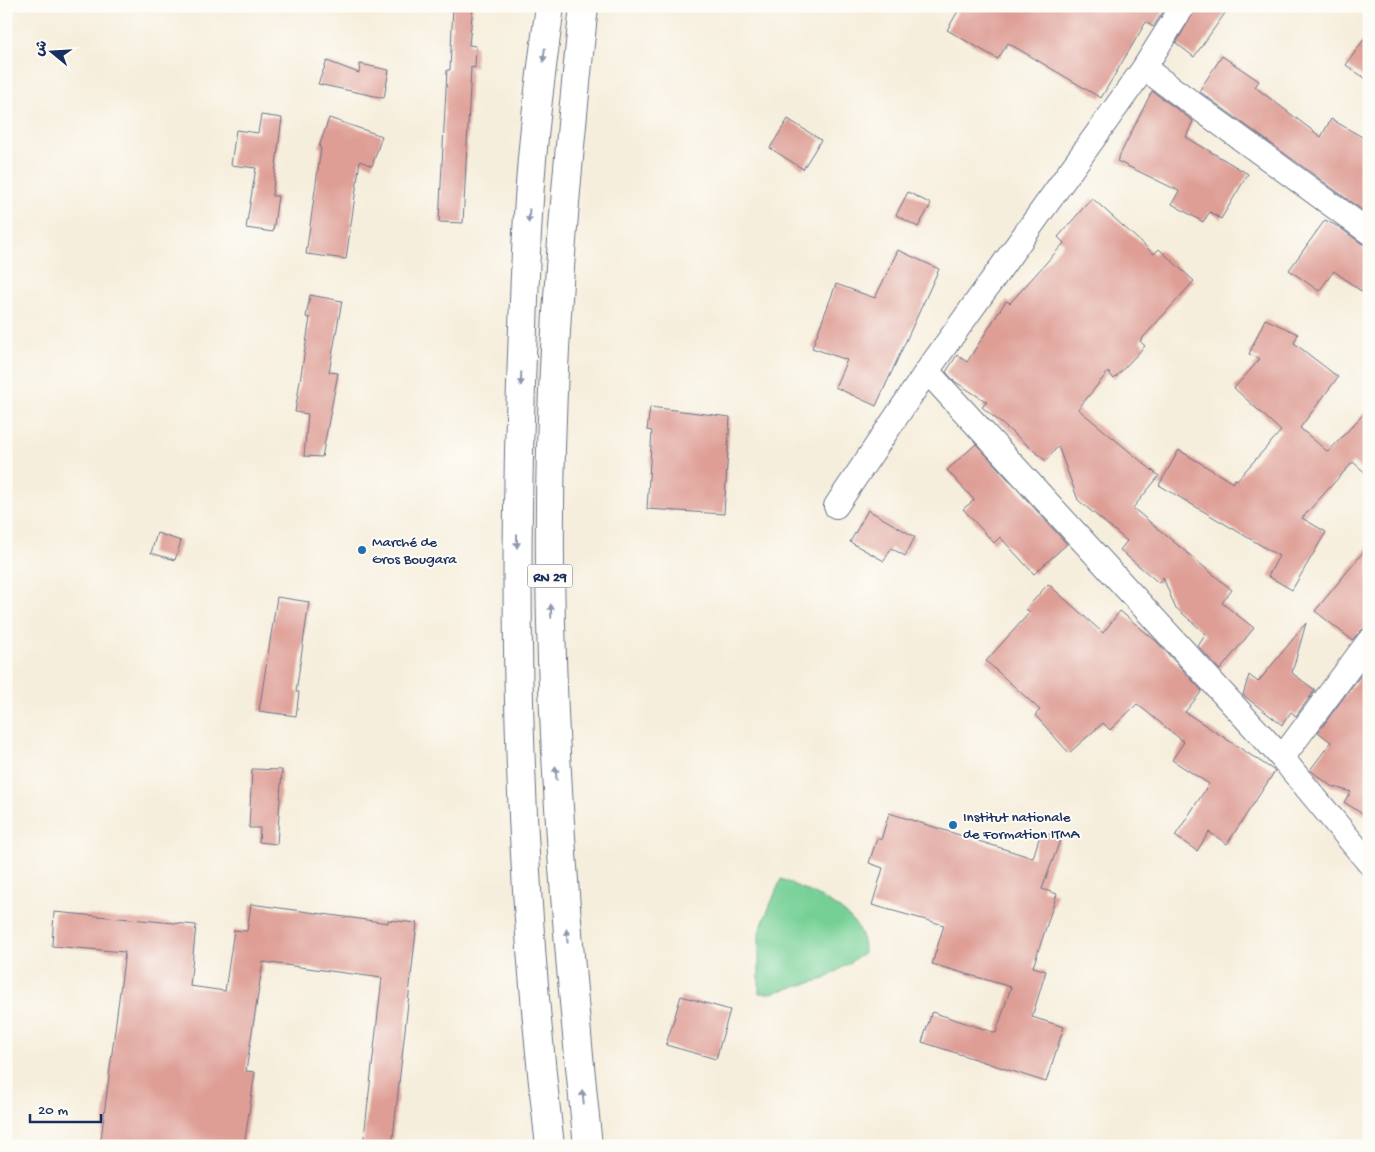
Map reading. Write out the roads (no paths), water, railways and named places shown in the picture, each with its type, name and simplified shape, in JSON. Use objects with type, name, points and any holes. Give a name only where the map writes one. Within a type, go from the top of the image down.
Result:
[{"type":"highway","name":"RN 29","points":[[550,6],[534,138],[524,305],[518,465],[517,634],[521,788],[531,946],[550,1146]]},
{"type":"highway","name":"RN 29","points":[[584,6],[563,227],[554,376],[550,566],[555,759],[566,915],[588,1146]]},
{"type":"street","points":[[836,506],[927,371],[1144,68],[1182,6]]},
{"type":"street","points":[[1144,68],[1369,232]]},
{"type":"street","points":[[927,371],[1282,758],[1369,863]]},
{"type":"street","points":[[1282,758],[1369,641]]},
{"type":"place","name":"Marché de Gros Bougara","points":[[362,550]]},
{"type":"place","name":"Institut nationale de Formation ITMA","points":[[953,825]]}]
